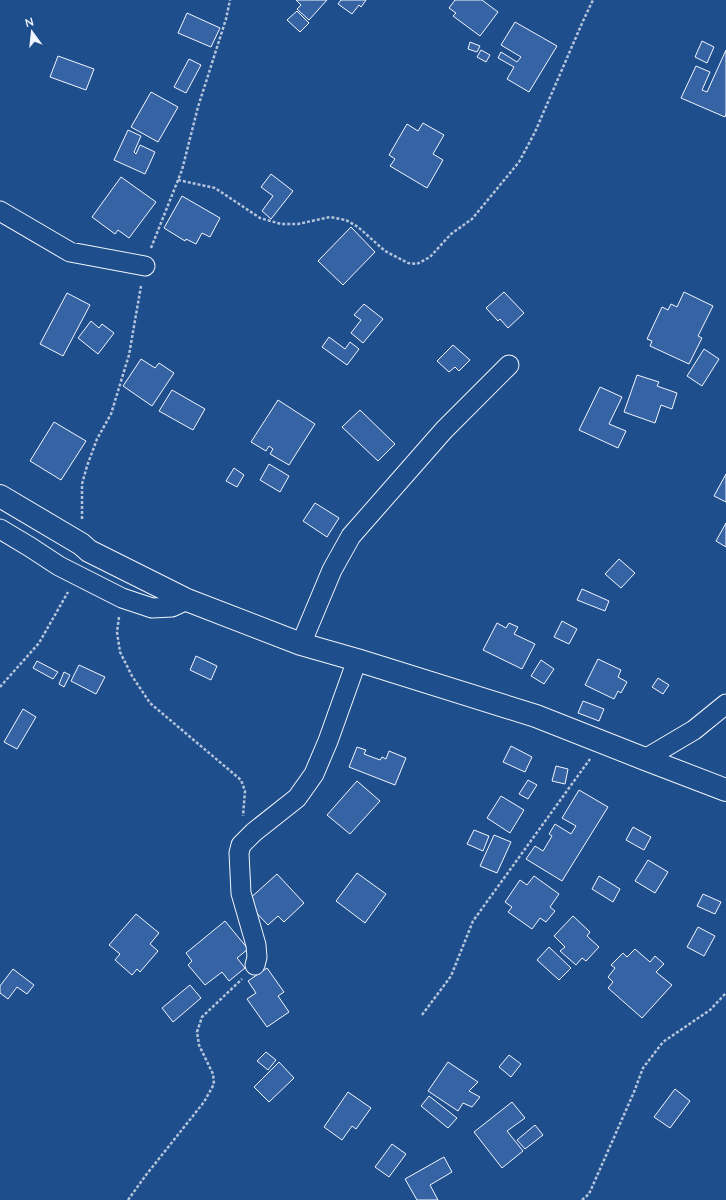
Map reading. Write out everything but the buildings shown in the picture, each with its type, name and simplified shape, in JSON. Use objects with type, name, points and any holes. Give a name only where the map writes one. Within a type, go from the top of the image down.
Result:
[{"type":"street","points":[[0,211],[70,252],[145,266]]},
{"type":"street","points":[[301,644],[332,570],[352,536],[444,430],[509,365]]},
{"type":"street","points":[[0,496],[81,544],[89,551],[187,600],[301,644],[536,716],[726,790]]},
{"type":"street","points":[[0,529],[59,566],[122,598],[152,608],[172,607],[187,600]]},
{"type":"street","points":[[255,965],[258,957],[256,945],[241,893],[239,853],[241,844],[297,798],[314,774],[328,741],[357,660]]},
{"type":"street","points":[[645,759],[694,730],[726,704]]},
{"type":"path","points":[[178,180],[215,188],[260,218],[281,224],[298,224],[330,217],[346,220],[358,226],[385,251],[403,261],[417,264],[430,257],[451,234],[472,219],[519,162],[535,132],[593,0]]},
{"type":"path","points":[[0,687],[39,643],[60,607],[76,575]]},
{"type":"path","points":[[122,598],[117,632],[120,652],[132,676],[150,703],[241,780],[245,791],[241,844]]},
{"type":"path","points":[[422,1015],[451,976],[473,921],[602,742]]},
{"type":"path","points":[[128,1200],[204,1102],[214,1084],[213,1074],[198,1045],[197,1032],[202,1017],[255,965]]},
{"type":"path","points":[[582,1200],[589,1194],[643,1068],[663,1042],[710,1010],[726,993]]}]
